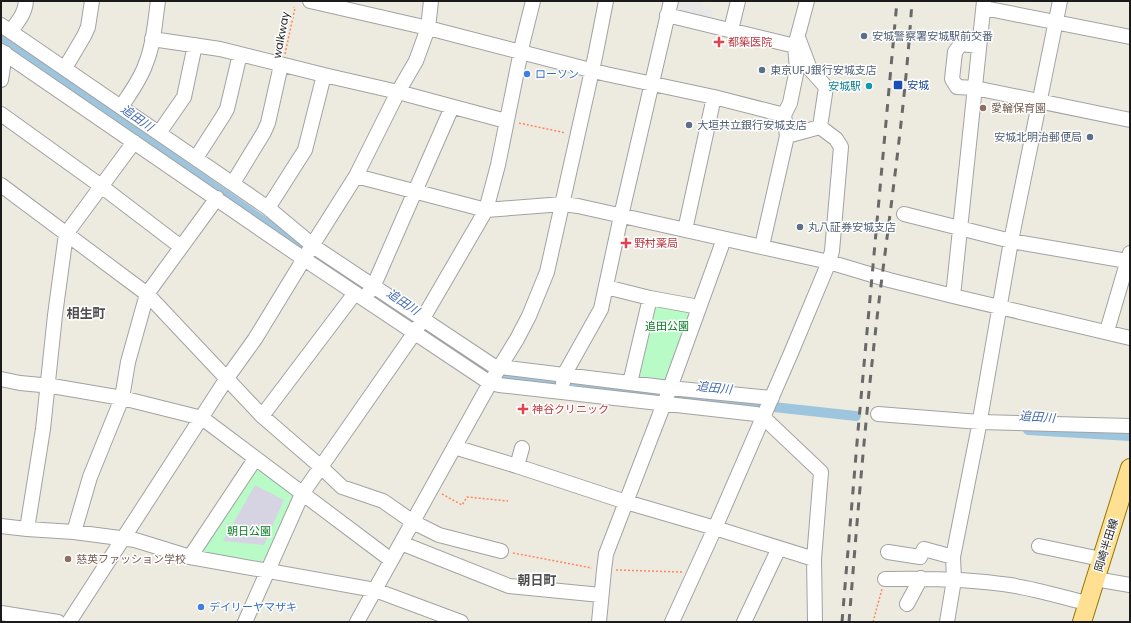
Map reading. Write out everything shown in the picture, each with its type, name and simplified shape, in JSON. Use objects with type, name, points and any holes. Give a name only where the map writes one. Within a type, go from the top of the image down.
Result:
[{"type":"main road","name":"岡崎半田線","points":[[1082,622],[1130,468]]},
{"type":"street","points":[[26,1],[22,17],[6,28],[233,183],[268,208],[316,248],[374,285],[492,365],[670,388],[772,398]]},
{"type":"street","points":[[65,68],[88,27],[92,1]]},
{"type":"street","points":[[121,107],[141,75],[147,62],[158,1]]},
{"type":"street","points":[[310,1],[428,28],[592,70],[714,97],[784,115]]},
{"type":"street","points":[[69,622],[255,339],[356,176],[398,92],[416,62],[428,28],[431,1]]},
{"type":"street","points":[[245,622],[302,494],[415,332],[486,210],[498,165],[506,121],[533,1]]},
{"type":"street","points":[[357,622],[529,316],[547,272],[578,136],[606,1]]},
{"type":"street","points":[[561,392],[564,375],[602,309],[621,216],[671,1]]},
{"type":"street","points":[[731,30],[738,1]]},
{"type":"street","points":[[762,246],[787,136],[784,115],[790,103],[797,69],[796,42],[807,1]]},
{"type":"street","points":[[947,622],[954,580],[953,557],[979,425],[1011,241],[1060,1]]},
{"type":"street","points":[[953,296],[984,4],[1056,22],[1130,37]]},
{"type":"street","points":[[667,15],[731,30],[796,42]]},
{"type":"street","points":[[152,39],[220,49],[398,92],[506,121]]},
{"type":"street","points":[[796,42],[810,69],[826,87],[820,127]]},
{"type":"street","points":[[980,46],[961,44],[955,52],[952,79],[957,87],[975,88],[1130,120]]},
{"type":"street","points":[[159,133],[184,97],[195,45]]},
{"type":"street","points":[[1,80],[3,52]]},
{"type":"street","points":[[3,52],[304,259],[490,383],[756,414],[763,417],[821,472],[814,560],[815,622]]},
{"type":"street","points":[[196,158],[227,109],[240,54]]},
{"type":"street","points":[[233,183],[268,123],[282,65]]},
{"type":"street","points":[[268,208],[305,150],[324,75]]},
{"type":"street","points":[[685,230],[714,97]]},
{"type":"street","points":[[262,416],[360,296],[374,285],[452,107]]},
{"type":"street","points":[[1,114],[101,186],[181,247]]},
{"type":"street","points":[[787,136],[820,127]]},
{"type":"street","points":[[672,622],[716,528],[829,262],[832,251],[841,147],[836,139],[820,127]]},
{"type":"street","points":[[27,529],[43,429],[55,315],[66,234],[134,142]]},
{"type":"street","points":[[356,176],[486,210],[563,204],[621,216],[829,262],[889,280],[1130,338]]},
{"type":"street","points":[[1,185],[147,294],[228,378],[262,416],[342,487],[383,501],[413,522],[438,535],[501,550]]},
{"type":"street","points":[[74,532],[90,477],[122,398],[128,362],[147,294],[217,198]]},
{"type":"street","points":[[904,214],[1011,241],[1129,258],[1107,332]]},
{"type":"street","points":[[599,622],[606,554],[670,388],[724,239]]},
{"type":"street","points":[[606,287],[650,298],[699,307]]},
{"type":"street","points":[[630,383],[650,298]]},
{"type":"street","points":[[1,379],[122,398],[202,418],[391,560]]},
{"type":"street","points":[[878,414],[979,425],[1130,426]]},
{"type":"street","points":[[454,447],[814,560]]},
{"type":"street","points":[[517,466],[522,448]]},
{"type":"street","points":[[190,557],[255,459]]},
{"type":"street","points":[[1,526],[74,532],[135,540],[190,557],[375,590],[461,622]]},
{"type":"street","points":[[401,544],[509,586],[601,595]]},
{"type":"street","points":[[1039,546],[1101,559]]},
{"type":"street","points":[[744,622],[779,548]]},
{"type":"street","points":[[888,552],[920,557],[924,549],[953,557]]},
{"type":"street","points":[[907,604],[921,578]]},
{"type":"street","points":[[885,579],[921,578],[1010,585],[1087,603]]},
{"type":"street","points":[[1095,579],[1130,585]]},
{"type":"street","points":[[1,613],[58,622]]},
{"type":"path","name":"walkway","points":[[282,65],[294,8]]},
{"type":"path","points":[[506,121],[578,136]]},
{"type":"path","points":[[438,492],[462,504],[467,497],[508,501]]},
{"type":"path","points":[[501,550],[541,559],[604,570],[686,572]]},
{"type":"green space","name":"追田公園","points":[[654,302],[692,311],[667,381],[636,379]]},
{"type":"green space","name":"朝日公園","points":[[254,467],[258,467],[293,492],[296,498],[268,562],[263,565],[204,553],[201,549]]},
{"type":"shaded area","points":[[676,1],[701,1],[701,6],[713,9],[710,21],[674,13]]},
{"type":"shaded area","points":[[255,485],[284,500],[264,545],[223,541]]},
{"type":"waterway","name":"追田川","points":[[1,39],[358,287]]},
{"type":"waterway","name":"追田川","points":[[473,364],[483,370],[516,379],[856,416]]},
{"type":"waterway","name":"追田川","points":[[1028,430],[1130,436]]},
{"type":"railway","points":[[842,622],[897,1]]},
{"type":"railway","points":[[849,622],[871,369],[903,108],[912,1]]},
{"type":"place","name":"安城警察署安城駅前交番","points":[[864,36]]},
{"type":"place","name":"都築医院","points":[[719,42]]},
{"type":"place","name":"東京UFJ銀行安城支店","points":[[762,70]]},
{"type":"place","name":"ローソン","points":[[527,74]]},
{"type":"place","name":"安城","points":[[898,85]]},
{"type":"place","name":"安城駅","points":[[869,86]]},
{"type":"place","name":"愛輪保育園","points":[[983,108]]},
{"type":"place","name":"大垣共立銀行安城支店","points":[[689,125]]},
{"type":"place","name":"安城北明治郵便局","points":[[1090,137]]},
{"type":"place","name":"丸八証券安城支店","points":[[800,227]]},
{"type":"place","name":"野村薬局","points":[[626,243]]},
{"type":"place","name":"神谷クリニック","points":[[523,409]]},
{"type":"place","name":"慈英ファッション学校","points":[[68,559]]},
{"type":"place","name":"デイリーヤマザキ","points":[[201,607]]},
{"type":"district","name":"相生町","points":[[86,313]]},
{"type":"district","name":"朝日町","points":[[537,580]]}]
